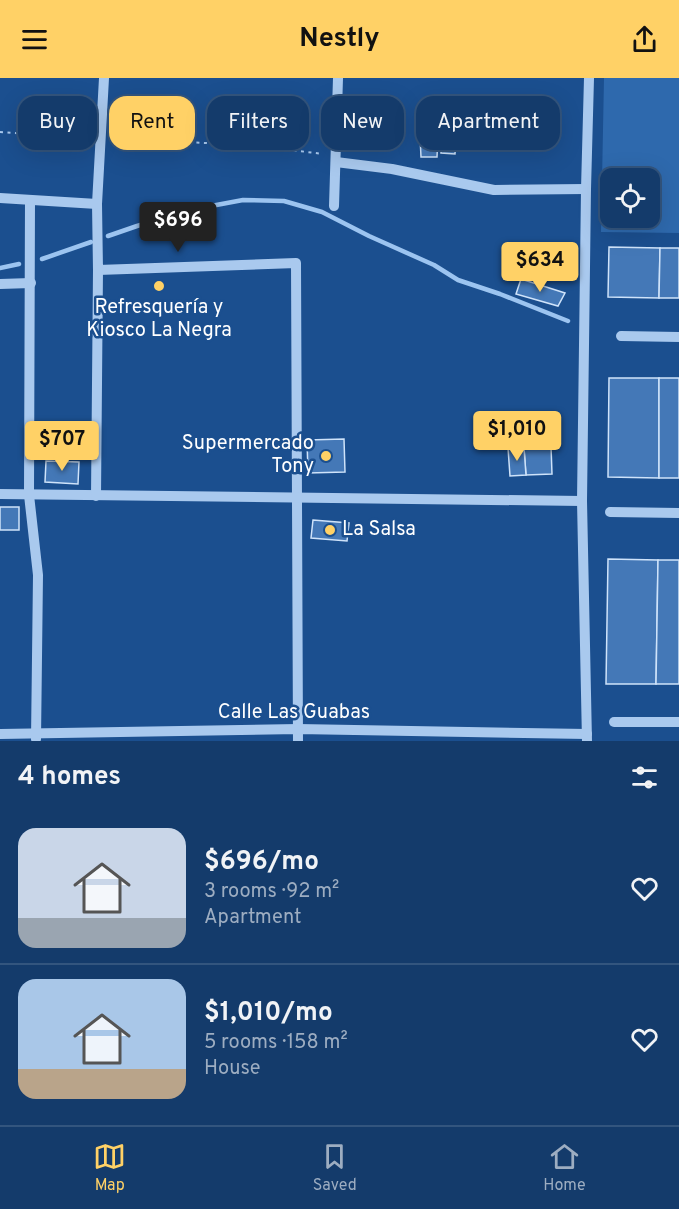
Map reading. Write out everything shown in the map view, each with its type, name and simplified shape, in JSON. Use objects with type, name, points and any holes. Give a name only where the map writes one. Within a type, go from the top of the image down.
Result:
[{"type":"street","points":[[96,496],[97,204],[104,78]]},
{"type":"street","points":[[334,206],[338,78]]},
{"type":"street","points":[[587,738],[582,501],[586,189],[590,78]]},
{"type":"street","points":[[336,162],[392,169],[494,190],[586,189]]},
{"type":"street","points":[[0,198],[97,204]]},
{"type":"street","points":[[30,200],[29,495],[38,574],[35,737]]},
{"type":"street","points":[[98,270],[296,263],[295,498],[298,741]]},
{"type":"street","points":[[0,284],[31,283]]},
{"type":"street","points":[[621,336],[679,337]]},
{"type":"street","points":[[0,494],[582,501]]},
{"type":"street","points":[[610,512],[679,513]]},
{"type":"street","points":[[614,722],[679,722]]},
{"type":"street","name":"Calle Las Guabas","points":[[0,734],[35,737],[298,729],[359,736],[587,738]]},
{"type":"path","points":[[0,132],[251,146],[331,154],[336,162]]},
{"type":"shaded area","points":[[604,78],[679,78],[679,233],[601,232],[601,228],[660,228],[660,168],[602,168]]},
{"type":"building","points":[[421,150],[437,150],[437,157],[421,157]]},
{"type":"building","points":[[441,150],[455,150],[455,154],[441,153]]},
{"type":"building","points":[[609,247],[660,248],[659,298],[608,297]]},
{"type":"building","points":[[660,248],[679,248],[679,298],[659,298]]},
{"type":"building","points":[[521,279],[565,293],[558,306],[516,294]]},
{"type":"building","points":[[609,378],[659,378],[659,478],[608,477]]},
{"type":"building","points":[[659,378],[679,378],[679,478],[659,478]]},
{"type":"building","name":"Supermercado Tony","points":[[344,439],[345,472],[308,473],[307,440]]},
{"type":"building","points":[[551,446],[552,474],[526,475],[524,448]]},
{"type":"building","points":[[508,448],[524,448],[526,475],[510,476]]},
{"type":"building","points":[[46,461],[79,462],[78,484],[45,482]]},
{"type":"building","points":[[0,507],[19,507],[19,530],[0,530]]},
{"type":"building","name":"La Salsa","points":[[313,520],[349,523],[347,541],[311,538]]},
{"type":"building","points":[[608,559],[658,560],[656,684],[606,684]]},
{"type":"building","points":[[658,560],[679,560],[679,684],[656,684]]},
{"type":"waterway","points":[[108,236],[195,209],[243,200],[284,201],[322,212],[434,265],[458,280],[568,321]]},
{"type":"waterway","points":[[42,259],[91,242]]},
{"type":"waterway","points":[[0,268],[19,264]]},
{"type":"place","name":"Refresquería y Kiosco La Negra","points":[[159,286]]},
{"type":"place","name":"Supermercado Tony","points":[[326,456]]},
{"type":"place","name":"La Salsa","points":[[330,530]]}]
